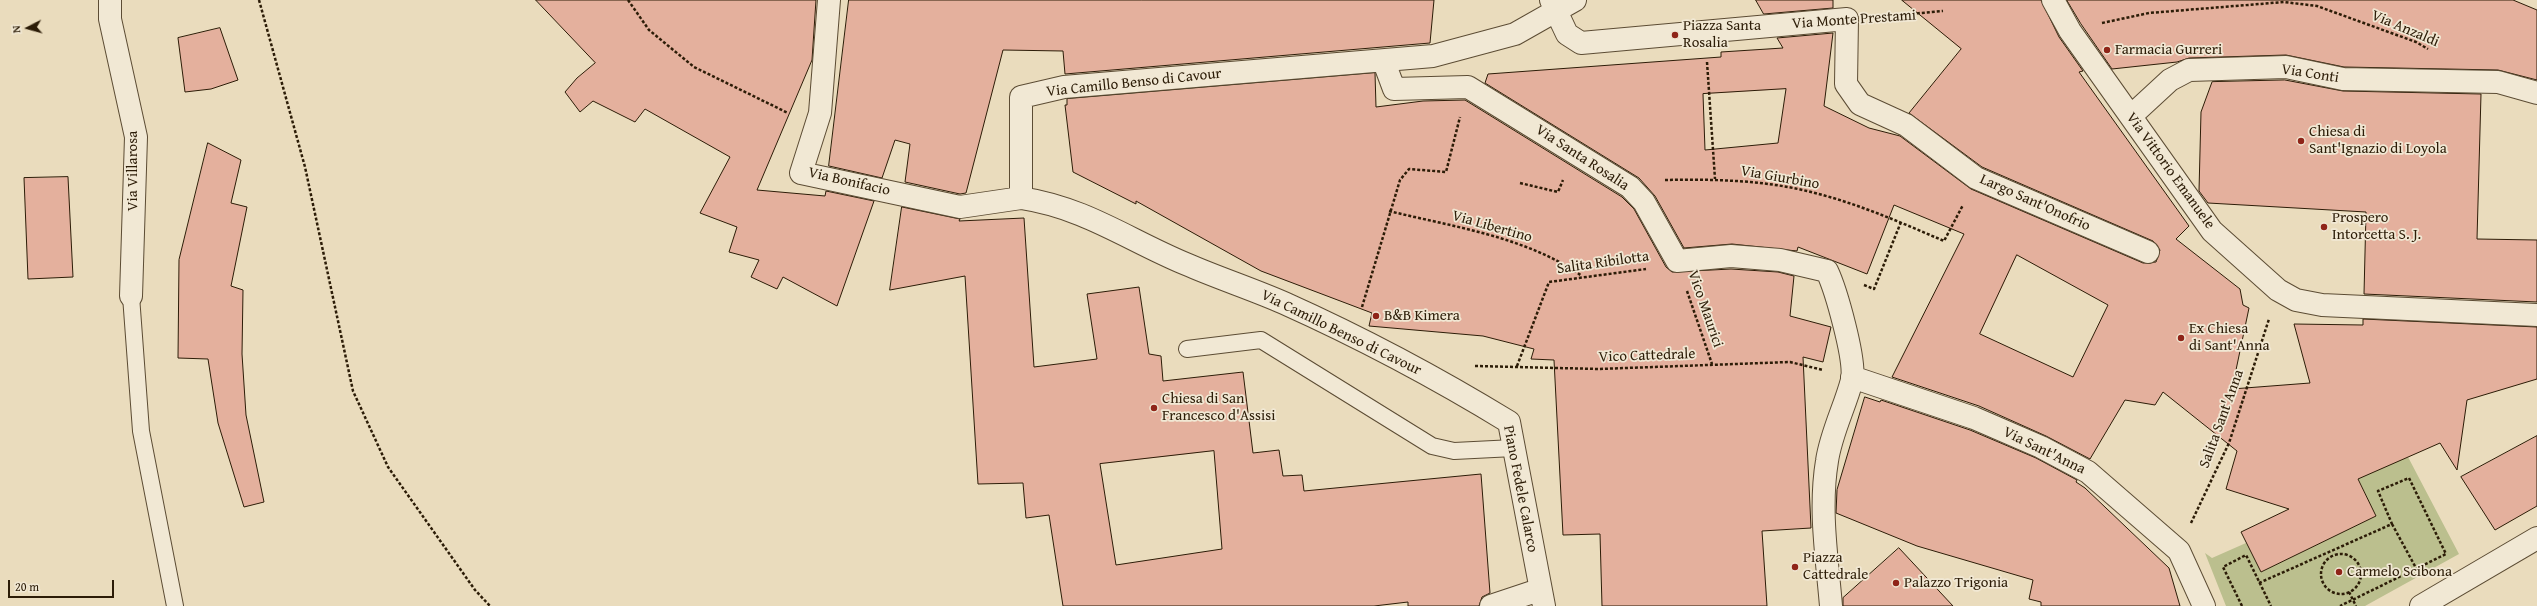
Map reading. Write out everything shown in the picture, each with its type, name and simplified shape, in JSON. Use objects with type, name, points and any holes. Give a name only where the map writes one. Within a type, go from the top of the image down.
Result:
[{"type":"street","name":"Via Villarosa","points":[[110,0],[110,19],[136,137],[131,296]]},
{"type":"street","name":"Via Bonifacio","points":[[829,0],[820,113],[801,173],[960,207],[1021,198]]},
{"type":"street","name":"Via Vittorio Emanuele","points":[[2052,0],[2070,31],[2212,232],[2278,290],[2296,300],[2322,305],[2537,316]]},
{"type":"street","name":"Via Camillo Benso di Cavour","points":[[1437,379],[1354,336],[1284,303],[1185,264],[1095,219],[1041,202],[1021,198],[1021,96],[1064,87],[1384,62],[1434,56],[1515,34],[1562,4]]},
{"type":"street","points":[[1562,4],[1566,34],[1581,43],[1705,32]]},
{"type":"street","name":"Via Monte Prestami","points":[[1705,32],[1847,19]]},
{"type":"street","name":"Largo Sant'Onofrio","points":[[1847,19],[1846,84],[1860,104],[1906,125],[1976,178],[2148,252]]},
{"type":"street","points":[[1384,62],[1394,88],[1468,87]]},
{"type":"street","name":"Via Conti","points":[[2131,116],[2170,80],[2189,70],[2286,67],[2343,79],[2457,83],[2498,82],[2537,93]]},
{"type":"street","name":"Via Santa Rosalia","points":[[1468,87],[1630,187],[1644,202],[1677,261]]},
{"type":"street","points":[[1677,261],[1731,256],[1780,260],[1827,271],[1836,289],[1852,377],[1827,460],[1823,518],[1831,606]]},
{"type":"street","name":"Via Sant'Anna","points":[[1852,377],[1974,418],[2041,447],[2088,472],[2179,551],[2204,606]]},
{"type":"street","name":"Piano Fedele Calarco","points":[[1437,379],[1509,422],[1542,598]]},
{"type":"street","points":[[2421,606],[2537,538]]},
{"type":"street","points":[[1491,606],[1542,598]]},
{"type":"lane","points":[[131,296],[141,431],[175,606]]},
{"type":"lane","points":[[1187,349],[1261,340],[1432,446],[1454,451],[1514,448]]},
{"type":"path","points":[[258,0],[304,167],[353,391],[388,467],[476,590],[490,606]]},
{"type":"path","points":[[628,0],[650,30],[694,67],[795,116]]},
{"type":"path","name":"Via Anzaldi","points":[[2070,31],[2149,12],[2284,2],[2317,6],[2416,42],[2450,62],[2457,83]]},
{"type":"path","name":"Via Monte Prestami","points":[[1847,19],[1943,11]]},
{"type":"path","points":[[1705,32],[1715,178]]},
{"type":"path","points":[[1354,336],[1389,211],[1400,180],[1409,169],[1446,172],[1468,87]]},
{"type":"path","points":[[1520,183],[1558,192],[1577,153]]},
{"type":"path","name":"Via Giurbino","points":[[1630,187],[1660,180],[1715,178],[1807,191],[1900,222],[1944,241],[1976,178]]},
{"type":"path","name":"Via Libertino","points":[[1389,211],[1514,242],[1564,264],[1583,277]]},
{"type":"path","points":[[1827,271],[1874,289],[1900,222]]},
{"type":"path","name":"Salita Ribilotta","points":[[1517,366],[1549,282],[1647,269],[1677,261]]},
{"type":"path","name":"Vico Maurici","points":[[1677,261],[1712,364]]},
{"type":"path","name":"Salita Sant'Anna","points":[[2179,551],[2228,443],[2278,290]]},
{"type":"path","name":"Vico Cattedrale","points":[[1457,390],[1467,366],[1599,369],[1790,362],[1852,377]]},
{"type":"path","points":[[2340,606],[2446,554],[2409,478],[2378,491],[2392,524],[2416,568]]},
{"type":"path","points":[[2259,582],[2392,524]]},
{"type":"path","points":[[2331,551],[2333,555]]},
{"type":"path","points":[[2343,553],[2353,557],[2359,565],[2361,576],[2357,586],[2349,592],[2339,594],[2329,590],[2323,582],[2321,571],[2325,561],[2333,555],[2343,553]]},
{"type":"path","points":[[2242,606],[2223,567],[2246,556],[2271,606]]},
{"type":"path","points":[[2349,592],[2356,606]]},
{"type":"green space","points":[[2408,457],[2459,554],[2365,606],[2226,606],[2205,553],[2212,558],[2246,543],[2261,572],[2376,516],[2357,476]]},
{"type":"building","points":[[536,0],[816,0],[812,60],[757,190],[825,196],[826,191],[874,201],[837,306],[783,277],[777,289],[751,277],[759,260],[729,252],[737,227],[700,213],[730,157],[645,109],[635,122],[593,101],[580,112],[565,92],[577,78],[595,63]]},
{"type":"building","points":[[849,0],[1434,0],[1430,43],[1065,74],[1063,51],[1003,50],[966,193],[960,194],[905,182],[910,144],[895,140],[882,178],[829,166]]},
{"type":"building","points":[[1756,0],[1833,0],[1833,8],[1764,14]]},
{"type":"building","points":[[1902,0],[2041,0],[2059,37],[2083,71],[2079,72],[2189,226],[2176,239],[2240,289],[2243,305],[2249,308],[2232,389],[2310,383],[2294,324],[2363,325],[2363,319],[2537,327],[2537,379],[2467,400],[2457,470],[2440,443],[2358,479],[2376,516],[2261,572],[2241,532],[2289,509],[2226,489],[2237,451],[2163,392],[2155,405],[2125,400],[2090,459],[2046,436],[1979,406],[1892,377],[1964,234],[1894,205],[1867,274],[1798,247],[1797,251],[1732,244],[1684,248],[1655,196],[1639,178],[1485,83],[1488,74],[1721,57],[1721,52],[1783,48],[1777,38],[1833,33],[1824,106],[1869,128],[1900,136],[1971,189],[2143,263],[2156,262],[2160,250],[2153,241],[1982,167],[1909,113],[1961,49]],"holes":[[[1786,89],[1778,143],[1705,150],[1703,94]],[[2017,255],[2108,305],[2073,377],[1980,334]]]},
{"type":"building","points":[[2067,0],[2513,0],[2537,10],[2537,80],[2498,70],[2344,67],[2286,55],[2189,58],[2177,62],[2112,69],[2081,24]]},
{"type":"building","points":[[220,28],[238,80],[211,89],[185,92],[178,38]]},
{"type":"building","points":[[1375,73],[1376,107],[1423,101],[1465,100],[1622,197],[1634,209],[1666,267],[1672,272],[1731,269],[1778,272],[1794,276],[1790,316],[1831,327],[1823,362],[1803,357],[1811,528],[1762,531],[1767,606],[1602,606],[1600,534],[1563,535],[1554,360],[1531,359],[1534,349],[1483,336],[1369,326],[1372,313],[1261,271],[1136,201],[1136,204],[1073,172],[1065,105],[1067,105],[1067,99]]},
{"type":"building","points":[[2285,80],[2343,91],[2481,94],[2477,239],[2537,240],[2537,302],[2364,294],[2366,212],[2208,203],[2199,191],[2201,112],[2212,82]]},
{"type":"building","points":[[208,143],[241,160],[231,203],[247,207],[231,286],[243,290],[242,354],[246,415],[264,502],[244,507],[218,423],[208,359],[178,358],[179,260]]},
{"type":"building","points":[[68,177],[73,277],[28,279],[24,178]]},
{"type":"building","points":[[902,207],[960,219],[959,221],[1024,218],[1034,367],[1097,359],[1087,294],[1139,287],[1149,354],[1161,356],[1163,381],[1243,372],[1253,453],[1279,450],[1283,476],[1302,475],[1304,491],[1481,474],[1490,593],[1482,597],[1479,606],[1408,606],[1408,602],[1374,606],[1063,606],[1049,515],[1026,518],[1023,483],[978,484],[965,276],[890,290]],"holes":[[[1214,451],[1222,549],[1116,565],[1100,464]]]},
{"type":"building","points":[[1865,397],[1880,402],[1881,400],[1970,430],[2036,458],[2077,480],[2076,482],[2085,488],[2169,568],[2180,606],[2041,606],[2041,602],[2029,599],[2033,580],[1917,546],[1836,513],[1837,490]]},
{"type":"building","points":[[2537,436],[2537,506],[2495,530],[2461,477]]},
{"type":"building","name":"Palazzo Trigonia","points":[[1899,548],[1953,606],[1843,606],[1843,598]]},
{"type":"place","name":"Piazza Santa Rosalia","points":[[1675,35]]},
{"type":"place","name":"Farmacia Gurreri","points":[[2107,50]]},
{"type":"place","name":"Chiesa di Sant'Ignazio di Loyola","points":[[2301,141]]},
{"type":"place","name":"Prospero Intorcetta S. J.","points":[[2324,227]]},
{"type":"place","name":"B&B Kimera","points":[[1376,316]]},
{"type":"place","name":"Ex Chiesa di Sant'Anna","points":[[2181,338]]},
{"type":"place","name":"Chiesa di San Francesco d'Assisi","points":[[1154,408]]},
{"type":"place","name":"Piazza Cattedrale","points":[[1795,567]]},
{"type":"place","name":"Carmelo Scibona","points":[[2339,572]]},
{"type":"place","name":"Palazzo Trigonia","points":[[1896,583]]}]
